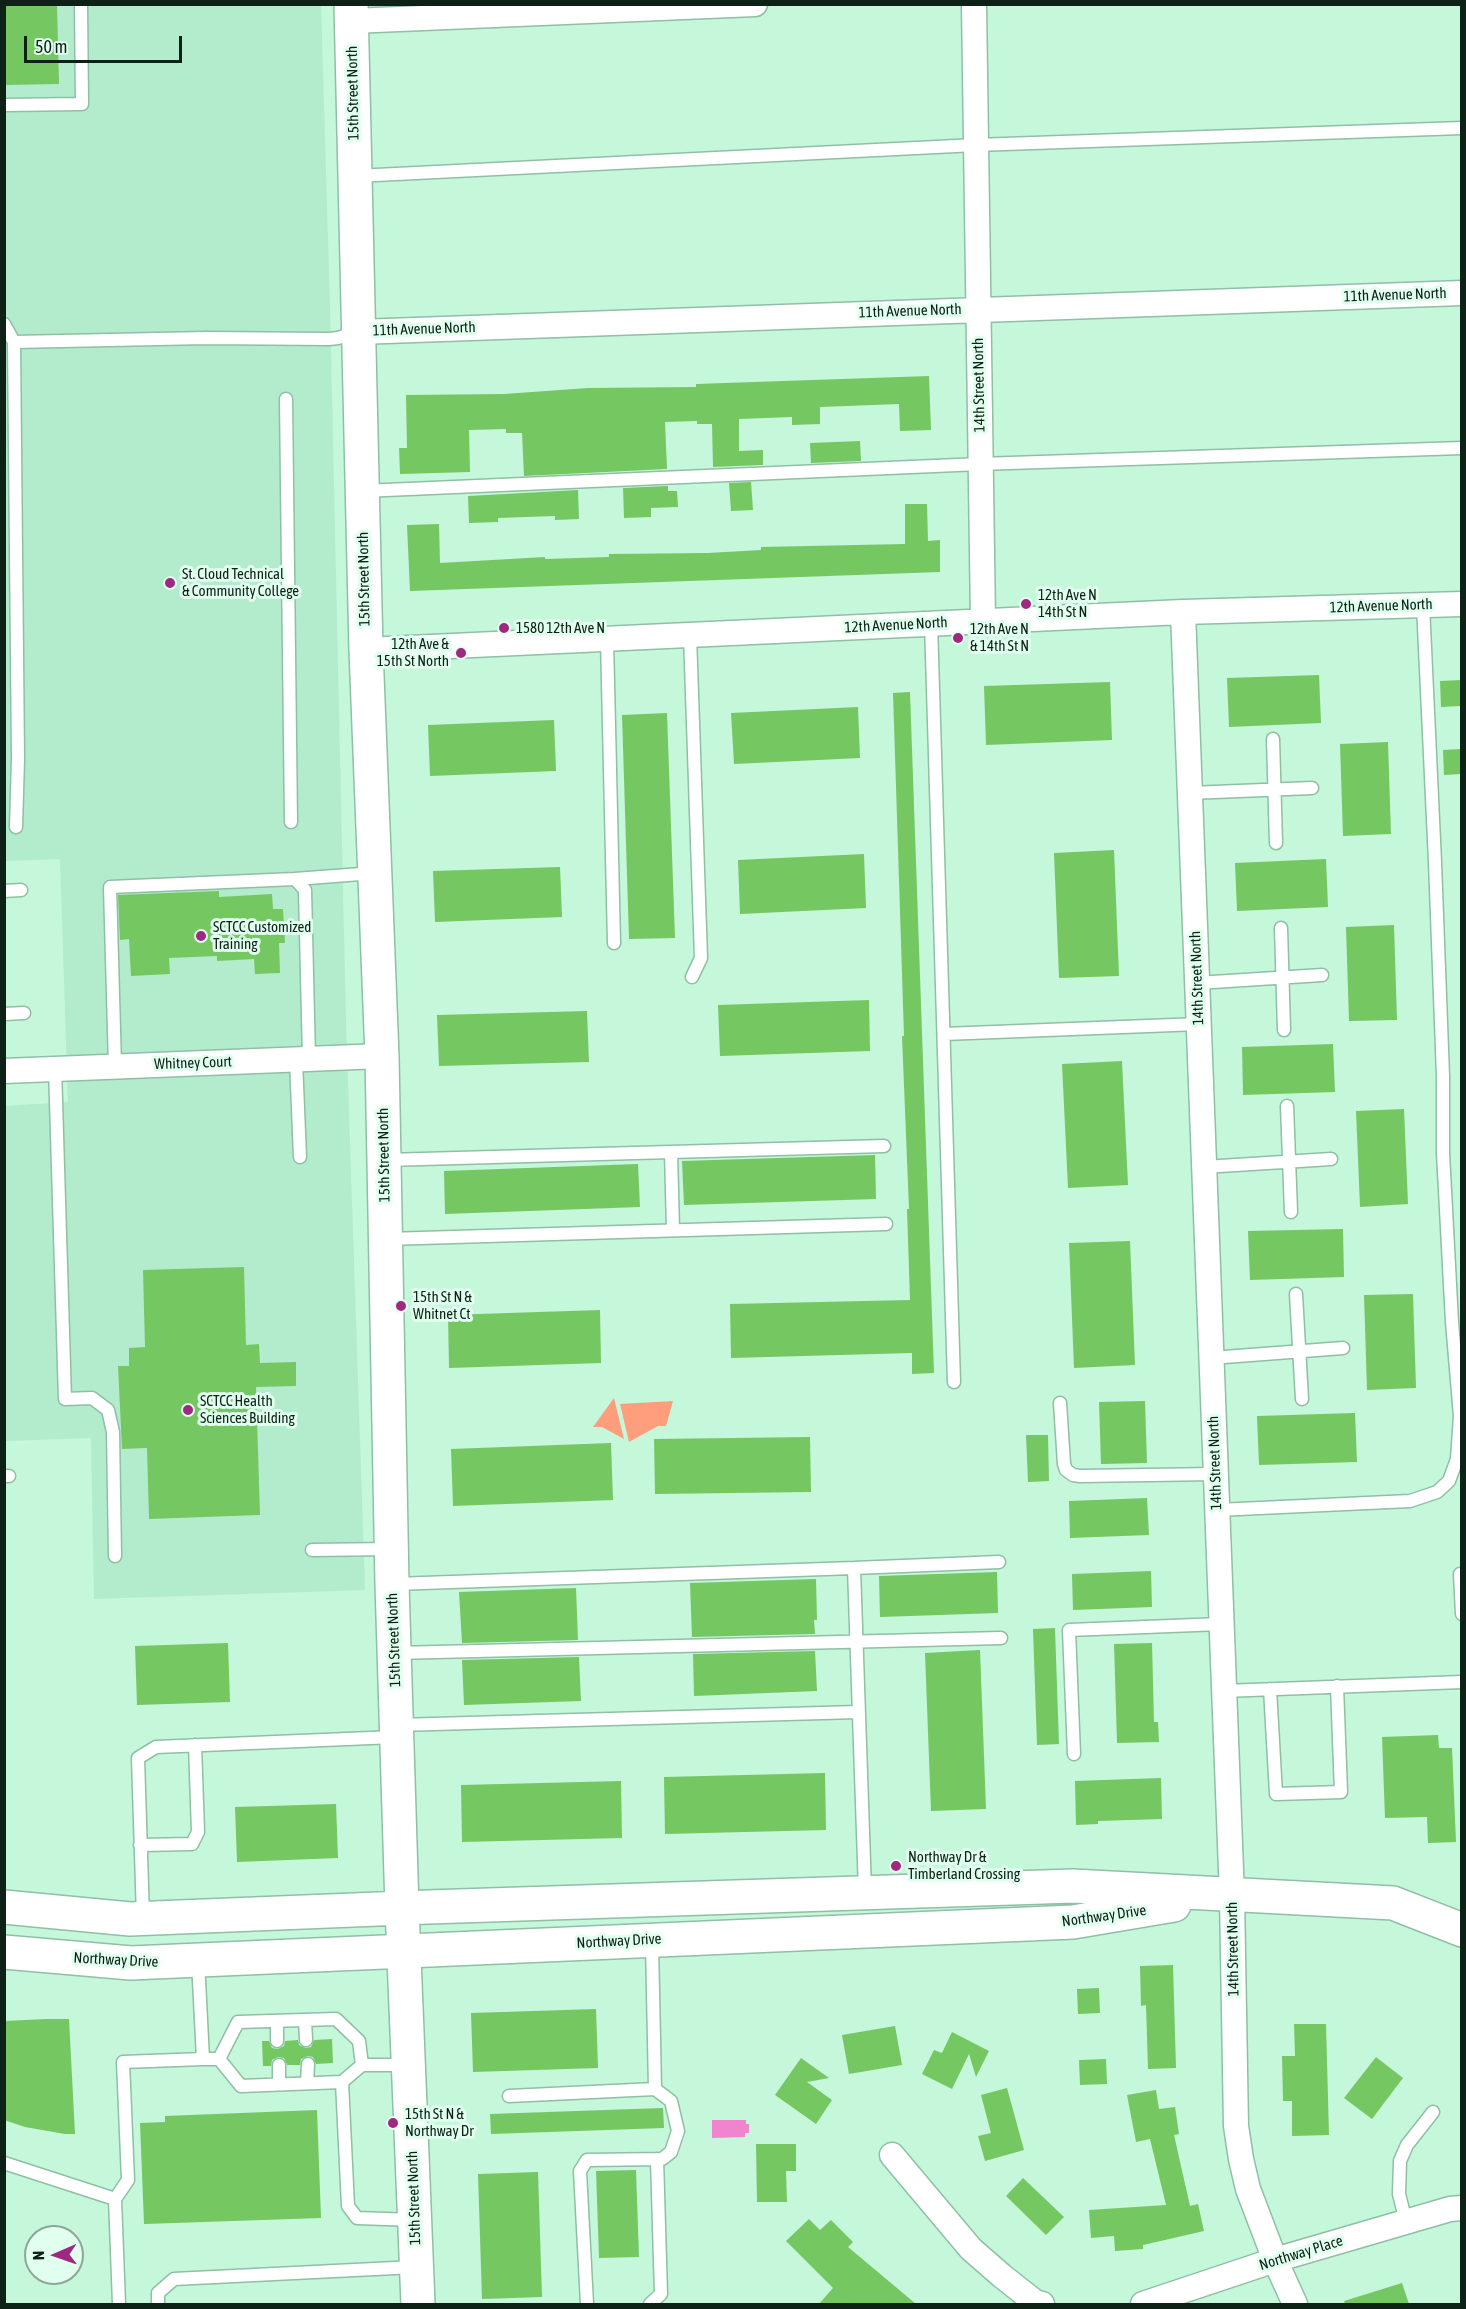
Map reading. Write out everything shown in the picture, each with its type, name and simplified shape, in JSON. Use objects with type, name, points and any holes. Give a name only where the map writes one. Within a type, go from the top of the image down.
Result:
[{"type":"street","points":[[351,13],[755,4]]},
{"type":"street","name":"14th Street North","points":[[974,4],[983,621]]},
{"type":"street","name":"15th Street North","points":[[351,13],[366,650],[382,1056],[394,1653],[418,2304]]},
{"type":"street","name":"11th Avenue North","points":[[358,332],[1461,293]]},
{"type":"street","name":"12th Avenue North","points":[[366,650],[1183,612],[1461,604]]},
{"type":"street","name":"14th Street North","points":[[1183,612],[1232,1896],[1236,2126],[1248,2189],[1275,2260],[1295,2304]]},
{"type":"street","name":"Whitney Court","points":[[4,1071],[382,1056]]},
{"type":"street","name":"Northway Drive","points":[[4,1907],[143,1918],[1073,1886],[1393,1903],[1461,1930]]},
{"type":"street","name":"Northway Drive","points":[[4,1952],[131,1964],[1073,1922],[1232,1896]]},
{"type":"street","points":[[892,2155],[971,2249],[1010,2283],[1035,2302],[1042,2304]]},
{"type":"street","name":"Northway Place","points":[[1143,2304],[1275,2260],[1461,2208]]},
{"type":"lane","points":[[4,105],[82,104],[81,4]]},
{"type":"lane","points":[[354,176],[976,145],[1461,129]]},
{"type":"lane","points":[[4,324],[14,342],[18,747],[16,827]]},
{"type":"lane","points":[[14,342],[196,338],[329,339],[358,332]]},
{"type":"lane","points":[[286,399],[291,822]]},
{"type":"lane","points":[[362,491],[980,464],[1461,448]]},
{"type":"lane","points":[[1217,1510],[1410,1501],[1437,1492],[1449,1482],[1457,1459],[1460,1416],[1452,1322],[1443,1153],[1443,1076],[1423,605]]},
{"type":"lane","points":[[931,623],[954,1382]]},
{"type":"lane","points":[[690,635],[701,958],[692,977]]},
{"type":"lane","points":[[607,639],[614,943]]},
{"type":"lane","points":[[1273,739],[1276,843]]},
{"type":"lane","points":[[1190,793],[1312,788]]},
{"type":"lane","points":[[115,1066],[110,887],[375,873]]},
{"type":"lane","points":[[295,879],[305,890],[300,1157]]},
{"type":"lane","points":[[4,891],[21,890]]},
{"type":"lane","points":[[1281,928],[1284,1030]]},
{"type":"lane","points":[[1197,983],[1322,975]]},
{"type":"lane","points":[[4,1014],[24,1012]]},
{"type":"lane","points":[[944,1034],[1198,1024]]},
{"type":"lane","points":[[55,1068],[65,1399],[92,1398],[108,1410],[112,1432],[115,1556]]},
{"type":"lane","points":[[1287,1106],[1291,1212]]},
{"type":"lane","points":[[384,1160],[884,1146]]},
{"type":"lane","points":[[671,1152],[673,1230]]},
{"type":"lane","points":[[1204,1167],[1331,1159]]},
{"type":"lane","points":[[386,1239],[886,1224]]},
{"type":"lane","points":[[1296,1294],[1302,1399]]},
{"type":"lane","points":[[1211,1358],[1343,1348]]},
{"type":"lane","points":[[1060,1403],[1064,1464],[1066,1470],[1072,1475],[1216,1474]]},
{"type":"lane","points":[[312,1550],[392,1549]]},
{"type":"lane","points":[[392,1584],[999,1562]]},
{"type":"lane","points":[[854,1568],[865,1894]]},
{"type":"lane","points":[[1460,1574],[1461,1614]]},
{"type":"lane","points":[[1074,1754],[1069,1630],[1221,1624]]},
{"type":"lane","points":[[394,1653],[1001,1638]]},
{"type":"lane","points":[[1224,1691],[1461,1682]]},
{"type":"lane","points":[[1270,1689],[1276,1794],[1341,1792],[1337,1686]]},
{"type":"lane","points":[[143,1918],[138,1758],[156,1747],[397,1731],[858,1712]]},
{"type":"lane","points":[[140,1845],[192,1844],[198,1832],[195,1745]]},
{"type":"lane","points":[[652,1939],[655,2089]]},
{"type":"lane","points":[[198,1961],[203,2059]]},
{"type":"lane","points":[[219,2059],[238,2022],[336,2019],[359,2041],[362,2065]]},
{"type":"lane","points":[[304,2020],[306,2040]]},
{"type":"lane","points":[[276,2021],[277,2041]]},
{"type":"lane","points":[[219,2059],[241,2086],[342,2082],[362,2065],[409,2065]]},
{"type":"lane","points":[[119,2304],[115,2199],[128,2180],[123,2062],[219,2059]]},
{"type":"lane","points":[[308,2064],[308,2083]]},
{"type":"lane","points":[[279,2065],[279,2084]]},
{"type":"lane","points":[[342,2082],[348,2206],[357,2218],[415,2220]]},
{"type":"lane","points":[[508,2096],[655,2089],[671,2101],[678,2131],[671,2152],[662,2159],[587,2160],[580,2170],[586,2304]]},
{"type":"lane","points":[[1406,2222],[1399,2194],[1400,2161],[1407,2145],[1433,2112]]},
{"type":"lane","points":[[650,2304],[661,2294],[657,2159]]},
{"type":"lane","points":[[4,2163],[115,2199]]},
{"type":"lane","points":[[158,2304],[158,2293],[174,2278],[417,2267]]},
{"type":"shaded area","name":"St. Cloud Technical & Community College","points":[[5,5],[321,5],[346,1023],[365,1590],[94,1599],[91,1438],[5,1441],[4,1106],[68,1102],[60,859],[5,861]]},
{"type":"shaded area","points":[[614,1398],[624,1439],[602,1427],[593,1427]]},
{"type":"shaded area","points":[[673,1401],[666,1426],[658,1426],[629,1442],[620,1404]]},
{"type":"shaded area","points":[[712,2120],[746,2120],[746,2124],[749,2124],[749,2133],[745,2133],[745,2137],[712,2138]]},
{"type":"building","points":[[4,4],[57,4],[59,84],[4,85]]},
{"type":"building","points":[[929,376],[931,430],[900,431],[899,404],[820,407],[820,424],[792,425],[792,417],[739,419],[739,451],[763,450],[763,465],[713,467],[712,424],[697,424],[697,421],[665,422],[667,469],[524,476],[522,433],[506,433],[506,429],[469,430],[470,472],[400,474],[399,448],[407,448],[406,395],[504,394],[588,388],[696,387],[696,384]]},
{"type":"building","points":[[860,441],[861,461],[811,463],[810,443]]},
{"type":"building","points":[[751,482],[753,510],[731,511],[729,483]]},
{"type":"building","points":[[668,486],[668,491],[677,491],[678,507],[651,508],[651,517],[624,518],[623,488]]},
{"type":"building","points":[[578,490],[579,519],[555,520],[555,516],[498,518],[498,522],[469,523],[468,496]]},
{"type":"building","points":[[905,504],[927,504],[928,541],[940,540],[940,572],[410,591],[407,525],[439,524],[440,563],[545,557],[545,559],[609,557],[609,554],[708,553],[761,550],[761,547],[905,544]]},
{"type":"building","points":[[1319,675],[1321,723],[1229,727],[1227,678]]},
{"type":"building","points":[[1461,680],[1461,706],[1441,707],[1440,681]]},
{"type":"building","points":[[1110,682],[1112,740],[986,745],[984,686]]},
{"type":"building","points":[[910,692],[934,1373],[912,1374],[912,1353],[731,1358],[730,1304],[910,1300],[893,693]]},
{"type":"building","points":[[858,707],[860,758],[734,764],[731,713]]},
{"type":"building","points":[[667,713],[675,938],[629,939],[622,715]]},
{"type":"building","points":[[554,720],[556,771],[430,776],[428,725]]},
{"type":"building","points":[[1388,742],[1391,834],[1343,836],[1340,744]]},
{"type":"building","points":[[1461,749],[1461,774],[1444,775],[1443,750]]},
{"type":"building","points":[[1114,850],[1119,976],[1059,978],[1054,853]]},
{"type":"building","points":[[864,854],[866,908],[740,914],[738,860]]},
{"type":"building","points":[[1326,859],[1328,907],[1237,911],[1235,863]]},
{"type":"building","points":[[560,867],[562,917],[435,922],[433,871]]},
{"type":"building","name":"SCTCC Customized Training","points":[[219,891],[219,897],[272,894],[273,909],[283,909],[285,943],[279,943],[280,973],[255,974],[254,959],[217,961],[217,956],[169,958],[170,974],[131,976],[129,939],[120,940],[118,895]]},
{"type":"building","points":[[1394,925],[1397,1020],[1349,1021],[1346,927]]},
{"type":"building","points":[[869,1000],[870,1051],[720,1056],[718,1005]]},
{"type":"building","points":[[587,1011],[589,1062],[439,1066],[437,1015]]},
{"type":"building","points":[[1333,1044],[1335,1092],[1243,1095],[1242,1047]]},
{"type":"building","points":[[1122,1061],[1128,1185],[1068,1188],[1062,1064]]},
{"type":"building","points":[[1404,1109],[1408,1204],[1360,1207],[1356,1111]]},
{"type":"building","points":[[875,1155],[876,1199],[684,1205],[682,1161]]},
{"type":"building","points":[[638,1164],[640,1207],[445,1214],[444,1171]]},
{"type":"building","points":[[1343,1229],[1344,1277],[1250,1280],[1248,1231]]},
{"type":"building","points":[[1130,1241],[1135,1365],[1074,1368],[1069,1243]]},
{"type":"building","name":"SCTCC Health Sciences Building","points":[[244,1267],[246,1345],[259,1344],[260,1363],[296,1362],[296,1386],[256,1387],[260,1515],[149,1519],[147,1448],[122,1449],[118,1366],[129,1366],[129,1348],[145,1347],[143,1270]]},
{"type":"building","points":[[1413,1294],[1416,1388],[1367,1390],[1364,1295]]},
{"type":"building","points":[[600,1310],[601,1363],[449,1368],[448,1315]]},
{"type":"building","points":[[1145,1401],[1147,1463],[1101,1464],[1099,1402]]},
{"type":"building","points":[[1355,1413],[1357,1462],[1259,1465],[1257,1416]]},
{"type":"building","points":[[1026,1435],[1048,1435],[1049,1481],[1028,1482]]},
{"type":"building","points":[[810,1437],[811,1492],[655,1494],[654,1439]]},
{"type":"building","points":[[611,1443],[613,1500],[453,1506],[451,1449]]},
{"type":"building","points":[[1147,1498],[1149,1535],[1070,1538],[1069,1501]]},
{"type":"building","points":[[1151,1571],[1152,1607],[1073,1610],[1072,1574]]},
{"type":"building","points":[[997,1572],[998,1613],[880,1617],[879,1576]]},
{"type":"building","points":[[816,1579],[815,1634],[692,1637],[690,1583]]},
{"type":"building","points":[[576,1588],[578,1640],[462,1643],[459,1592]]},
{"type":"building","points":[[1055,1628],[1059,1744],[1037,1745],[1033,1629]]},
{"type":"building","points":[[228,1643],[230,1702],[137,1705],[135,1646]]},
{"type":"building","points":[[1152,1643],[1154,1722],[1158,1722],[1159,1742],[1117,1743],[1114,1644]]},
{"type":"building","points":[[980,1650],[986,1809],[931,1811],[925,1653]]},
{"type":"building","points":[[815,1651],[817,1691],[694,1696],[693,1654]]},
{"type":"building","points":[[579,1657],[581,1701],[464,1705],[462,1660]]},
{"type":"building","points":[[1438,1735],[1439,1748],[1452,1748],[1456,1842],[1428,1843],[1427,1817],[1385,1818],[1382,1737]]},
{"type":"building","points":[[825,1773],[826,1830],[665,1834],[664,1777]]},
{"type":"building","points":[[1161,1778],[1162,1819],[1098,1821],[1098,1824],[1076,1825],[1075,1781]]},
{"type":"building","points":[[621,1781],[622,1838],[462,1842],[461,1785]]},
{"type":"building","points":[[336,1804],[338,1858],[237,1862],[235,1807]]},
{"type":"building","points":[[1173,1965],[1176,2068],[1148,2069],[1146,2005],[1141,2006],[1140,1966]]},
{"type":"building","points":[[1099,1988],[1100,2013],[1078,2014],[1077,1989]]},
{"type":"building","points":[[596,2009],[598,2068],[473,2072],[471,2013]]},
{"type":"building","points":[[69,2019],[75,2134],[25,2127],[4,2120],[4,2021]]},
{"type":"building","points":[[1294,2024],[1326,2024],[1329,2135],[1292,2136],[1292,2101],[1283,2101],[1282,2056],[1295,2056]]},
{"type":"building","points":[[895,2026],[902,2065],[849,2074],[842,2035]]},
{"type":"building","points":[[952,2032],[989,2051],[976,2077],[969,2054],[952,2089],[922,2074],[934,2050],[942,2053]]},
{"type":"building","points":[[332,2039],[333,2063],[316,2064],[313,2057],[308,2056],[301,2059],[300,2065],[287,2065],[284,2058],[278,2057],[272,2060],[271,2066],[263,2066],[262,2041],[269,2041],[272,2048],[278,2049],[284,2046],[285,2041],[298,2040],[299,2045],[306,2048],[311,2047],[314,2040]]},
{"type":"building","points":[[1376,2057],[1403,2078],[1372,2119],[1344,2098]]},
{"type":"building","points":[[801,2058],[829,2078],[807,2082],[832,2100],[816,2124],[775,2095]]},
{"type":"building","points":[[1106,2059],[1107,2084],[1080,2085],[1079,2060]]},
{"type":"building","points":[[1007,2088],[1024,2150],[985,2161],[978,2136],[991,2133],[981,2095]]},
{"type":"building","points":[[1156,2090],[1159,2109],[1175,2107],[1179,2134],[1174,2135],[1190,2206],[1198,2204],[1204,2231],[1143,2245],[1143,2249],[1115,2251],[1114,2236],[1091,2238],[1089,2210],[1166,2205],[1150,2139],[1136,2142],[1127,2095]]},
{"type":"building","points":[[663,2108],[664,2128],[491,2134],[490,2114]]},
{"type":"building","points":[[317,2110],[321,2218],[144,2224],[140,2123],[165,2122],[165,2116]]},
{"type":"building","points":[[756,2144],[796,2144],[796,2171],[786,2171],[787,2202],[757,2202]]},
{"type":"building","points":[[636,2170],[639,2257],[599,2258],[596,2171]]},
{"type":"building","points":[[538,2172],[542,2297],[482,2299],[478,2174]]},
{"type":"building","points":[[1023,2178],[1064,2217],[1046,2235],[1006,2196]]},
{"type":"building","points":[[809,2219],[820,2230],[831,2220],[853,2242],[848,2247],[916,2304],[819,2304],[833,2288],[786,2241]]},
{"type":"building","points":[[1402,2283],[1409,2304],[1345,2304],[1344,2301]]},
{"type":"place","name":"St. Cloud Technical & Community College","points":[[170,583]]},
{"type":"place","name":"12th Ave N 14th St N","points":[[1026,604]]},
{"type":"place","name":"1580 12th Ave N","points":[[504,628]]},
{"type":"place","name":"12th Ave N & 14th St N","points":[[958,638]]},
{"type":"place","name":"12th Ave & 15th St North","points":[[461,653]]},
{"type":"place","name":"SCTCC Customized Training","points":[[201,936]]},
{"type":"place","name":"15th St N & Whitnet Ct","points":[[401,1306]]},
{"type":"place","name":"SCTCC Health Sciences Building","points":[[188,1410]]},
{"type":"place","name":"Northway Dr & Timberland Crossing","points":[[896,1866]]},
{"type":"place","name":"15th St N & Northway Dr","points":[[393,2123]]}]
